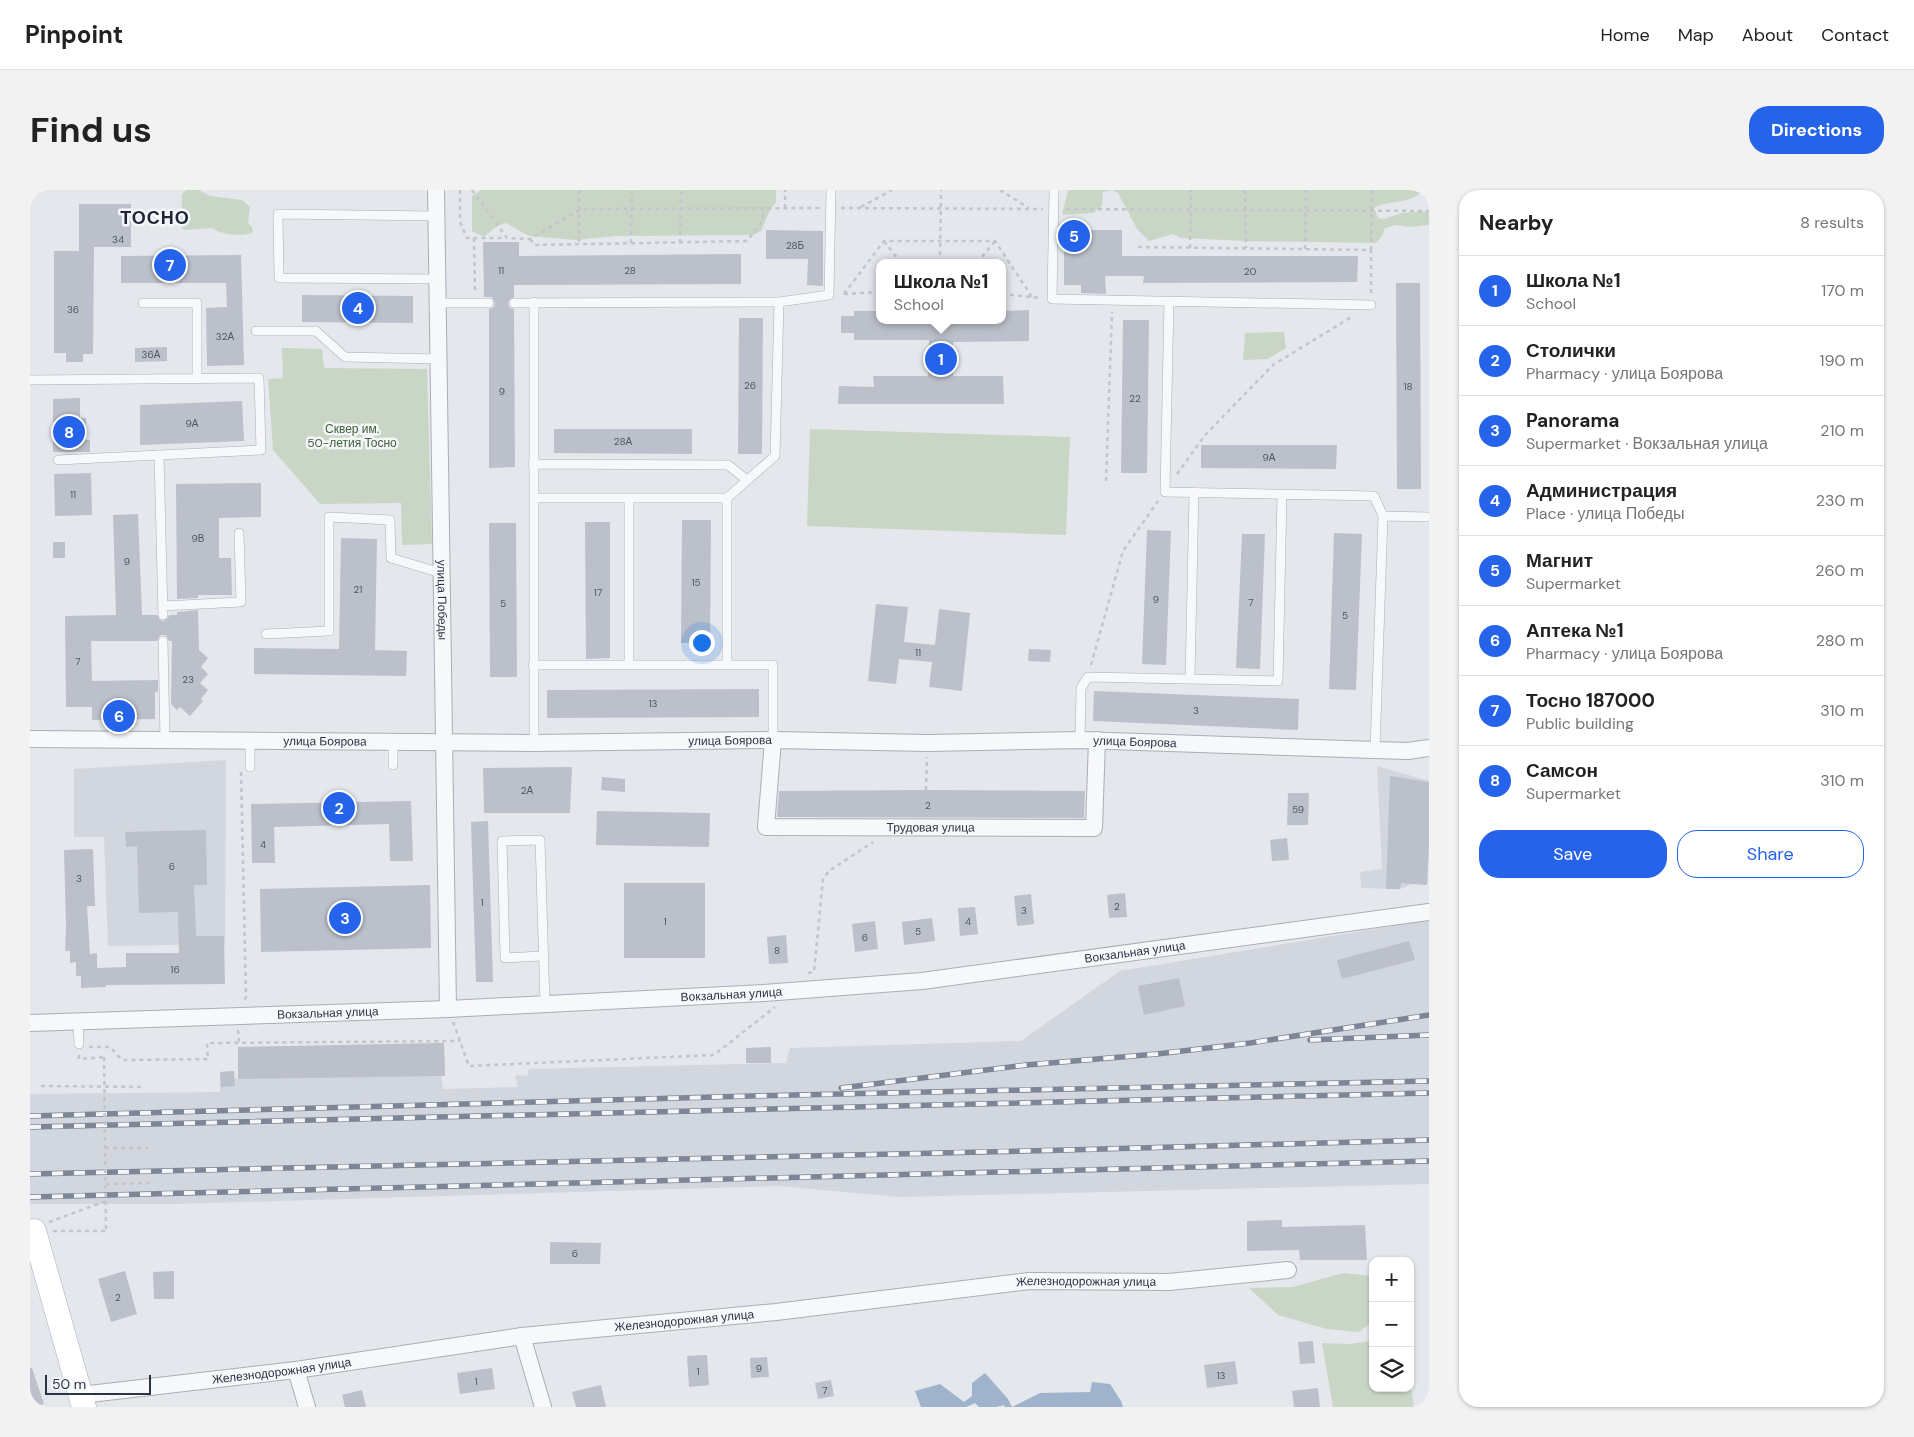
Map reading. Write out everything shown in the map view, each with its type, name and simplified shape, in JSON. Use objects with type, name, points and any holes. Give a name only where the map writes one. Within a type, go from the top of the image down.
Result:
[{"type":"street","name":"улица Победы","points":[[436,190],[440,359],[441,573],[448,1009]]},
{"type":"street","name":"улица Боярова","points":[[30,739],[534,743],[773,740],[928,742],[1097,740],[1408,751],[1429,748]]},
{"type":"street","name":"Трудовая улица","points":[[773,740],[766,827],[1084,828],[1094,828],[1097,740]]},
{"type":"street","name":"Вокзальная улица","points":[[30,1023],[448,1009],[764,993],[922,980],[1429,912]]},
{"type":"street","points":[[37,1228],[83,1401]]},
{"type":"street","name":"Железнодорожная улица","points":[[83,1401],[522,1336],[776,1312],[1029,1281],[1169,1282],[1288,1270]]},
{"type":"street","points":[[522,1336],[543,1407]]},
{"type":"street","points":[[296,1370],[307,1407]]},
{"type":"lane","points":[[514,303],[779,302],[829,295],[831,190]]},
{"type":"lane","points":[[1054,190],[1052,299],[1371,305]]},
{"type":"lane","points":[[436,216],[278,214],[279,278],[437,279]]},
{"type":"lane","points":[[1169,301],[1165,492],[1374,496],[1383,516],[1375,750]]},
{"type":"lane","points":[[143,302],[197,303],[197,379]]},
{"type":"lane","points":[[534,302],[534,743]]},
{"type":"lane","points":[[534,498],[727,498],[775,456],[779,302]]},
{"type":"lane","points":[[438,303],[489,303]]},
{"type":"lane","points":[[256,331],[316,331],[345,357],[440,359]]},
{"type":"lane","points":[[30,380],[258,378],[261,450],[58,460]]},
{"type":"lane","points":[[159,455],[163,611],[241,602],[239,533]]},
{"type":"lane","points":[[533,464],[728,466],[747,480]]},
{"type":"lane","points":[[1190,679],[1194,492]]},
{"type":"lane","points":[[1080,740],[1081,688],[1088,677],[1278,681],[1282,494]]},
{"type":"lane","points":[[629,498],[629,665]]},
{"type":"lane","points":[[727,498],[727,665]]},
{"type":"lane","points":[[1383,516],[1429,517]]},
{"type":"lane","points":[[266,634],[329,632],[329,517],[390,520],[391,558],[441,573]]},
{"type":"lane","points":[[163,641],[166,740]]},
{"type":"lane","points":[[533,665],[773,665],[773,740]]},
{"type":"lane","points":[[250,741],[250,767]]},
{"type":"lane","points":[[393,742],[393,765]]},
{"type":"lane","points":[[542,956],[504,958],[502,841],[540,840],[542,956],[545,1004]]},
{"type":"lane","points":[[78,1022],[83,1045]]},
{"type":"path","points":[[460,190],[460,222],[467,238],[530,239],[579,210],[941,208],[1429,211]]},
{"type":"path","points":[[472,190],[507,238]]},
{"type":"path","points":[[579,190],[579,245]]},
{"type":"path","points":[[631,244],[632,190]]},
{"type":"path","points":[[680,243],[681,190]]},
{"type":"path","points":[[785,190],[785,208]]},
{"type":"path","points":[[860,208],[892,190]]},
{"type":"path","points":[[940,259],[941,190]]},
{"type":"path","points":[[1000,190],[1030,209]]},
{"type":"path","points":[[1190,248],[1191,190]]},
{"type":"path","points":[[1245,190],[1246,249]]},
{"type":"path","points":[[1305,249],[1306,190]]},
{"type":"path","points":[[1088,677],[1123,551],[1204,435],[1273,365],[1371,305],[1372,190]]},
{"type":"path","points":[[530,239],[535,246],[746,241],[763,220],[763,208]]},
{"type":"path","points":[[474,238],[475,303]]},
{"type":"path","points":[[844,294],[884,241]]},
{"type":"path","points":[[884,241],[995,241]]},
{"type":"path","points":[[884,241],[898,259]]},
{"type":"path","points":[[980,259],[995,241]]},
{"type":"path","points":[[995,241],[1032,297]]},
{"type":"path","points":[[1138,248],[1371,250]]},
{"type":"path","points":[[829,295],[876,292]]},
{"type":"path","points":[[1006,294],[1052,299]]},
{"type":"path","points":[[1106,481],[1113,300]]},
{"type":"path","points":[[926,790],[928,742]]},
{"type":"path","points":[[239,1042],[236,1017],[246,997],[241,770]]},
{"type":"path","points":[[83,1045],[110,1047],[122,1060],[208,1059],[207,1043],[460,1041]]},
{"type":"path","points":[[37,1228],[106,1231],[104,1057],[79,1059]]},
{"type":"path","points":[[41,1086],[144,1087]]},
{"type":"path","points":[[105,1148],[148,1148]]},
{"type":"path","points":[[106,1184],[149,1183]]},
{"type":"path","points":[[37,1228],[106,1201]]},
{"type":"shaded area","points":[[226,760],[225,944],[108,946],[104,837],[74,837],[74,769]]},
{"type":"shaded area","points":[[1377,766],[1429,781],[1427,885],[1413,884],[1400,889],[1361,888],[1360,872],[1382,869]]},
{"type":"shaded area","points":[[1429,920],[1429,1184],[899,1197],[779,1186],[176,1204],[30,1204],[30,1094],[220,1092],[220,1072],[234,1071],[234,1078],[238,1079],[238,1047],[444,1043],[445,1076],[441,1076],[443,1089],[518,1087],[515,1075],[528,1076],[528,1069],[786,1063],[790,1048],[1021,1041],[1120,971]]},
{"type":"green space","points":[[186,190],[199,190],[210,196],[242,200],[250,207],[248,223],[252,227],[253,232],[238,235],[221,232],[212,228],[185,230],[181,227],[182,194]]},
{"type":"green space","points":[[481,190],[776,190],[776,202],[770,210],[761,231],[753,235],[615,236],[576,240],[529,236],[506,223],[497,226],[484,237],[472,231],[472,196]]},
{"type":"green space","points":[[1068,190],[1112,190],[1103,192],[1102,206],[1093,213],[1062,215]]},
{"type":"green space","points":[[1112,190],[1421,190],[1417,195],[1406,200],[1374,208],[1378,218],[1384,219],[1402,213],[1429,211],[1429,225],[1409,227],[1396,225],[1385,228],[1382,236],[1376,243],[1246,241],[1181,238],[1173,234],[1149,241],[1137,229],[1118,193]]},
{"type":"green space","points":[[1284,332],[1286,348],[1268,359],[1243,360],[1245,333]]},
{"type":"green space","name":"Сквер им. 50-летия Тосно","points":[[282,348],[322,349],[324,368],[427,369],[432,544],[402,545],[401,503],[320,504],[273,450],[268,379],[283,378]]},
{"type":"green space","points":[[810,429],[1070,437],[1066,535],[807,526]]},
{"type":"green space","points":[[1343,1273],[1369,1276],[1369,1324],[1359,1332],[1327,1329],[1278,1315],[1249,1288],[1293,1287]]},
{"type":"green space","points":[[1369,1342],[1369,1392],[1412,1392],[1414,1407],[1333,1407],[1322,1343],[1349,1344]]},
{"type":"water","points":[[985,1373],[1008,1399],[1012,1407],[1004,1407],[1005,1405],[979,1407],[975,1403],[966,1407],[921,1407],[915,1391],[940,1384],[964,1402],[972,1396],[972,1383]]},
{"type":"water","points":[[1092,1382],[1110,1384],[1123,1407],[1012,1407],[1040,1393],[1090,1392]]},
{"type":"building","points":[[79,204],[131,204],[131,247],[94,247],[93,354],[83,354],[83,362],[66,362],[66,353],[54,353],[54,251],[79,251]]},
{"type":"building","points":[[766,230],[823,231],[823,286],[807,285],[808,259],[766,259]]},
{"type":"building","points":[[1064,230],[1122,230],[1122,256],[1358,256],[1357,282],[1143,283],[1144,276],[1105,276],[1106,294],[1081,293],[1081,285],[1064,285]]},
{"type":"building","points":[[483,242],[519,242],[519,256],[741,254],[741,284],[514,285],[514,297],[509,300],[508,304],[510,308],[514,309],[515,467],[489,468],[489,309],[494,307],[495,303],[492,297],[484,297]]},
{"type":"building","points":[[241,255],[244,365],[207,366],[206,308],[227,307],[226,283],[121,283],[121,256]]},
{"type":"building","points":[[1396,283],[1420,283],[1421,489],[1397,489]]},
{"type":"building","points":[[302,295],[413,296],[413,323],[302,322]]},
{"type":"building","points":[[1029,310],[1029,341],[953,342],[953,376],[1003,376],[1004,404],[838,404],[839,386],[874,387],[873,376],[928,376],[929,340],[854,340],[854,333],[841,333],[841,316],[854,316],[854,311],[876,311],[876,324],[1006,324],[1006,311]]},
{"type":"building","points":[[739,318],[763,318],[762,454],[738,454]]},
{"type":"building","points":[[1123,320],[1149,320],[1147,473],[1121,473]]},
{"type":"building","points":[[167,347],[167,361],[135,362],[135,348]]},
{"type":"building","points":[[80,398],[80,418],[86,418],[86,440],[90,440],[90,452],[53,452],[53,399]]},
{"type":"building","points":[[242,401],[244,441],[140,445],[140,405]]},
{"type":"building","points":[[554,429],[692,429],[692,454],[554,453]]},
{"type":"building","points":[[1201,445],[1337,445],[1336,469],[1201,468]]},
{"type":"building","points":[[91,473],[92,515],[55,516],[54,474]]},
{"type":"building","points":[[261,483],[261,517],[219,518],[219,558],[231,558],[232,595],[198,595],[198,598],[177,599],[176,484]]},
{"type":"building","points":[[138,514],[142,615],[157,615],[160,620],[164,621],[169,615],[177,615],[177,612],[198,610],[199,650],[208,658],[201,667],[208,674],[200,683],[208,690],[201,699],[203,701],[190,716],[180,707],[177,710],[171,704],[172,641],[169,641],[166,635],[160,635],[157,641],[91,641],[92,681],[158,680],[158,693],[155,691],[155,719],[92,720],[92,707],[66,707],[65,616],[116,615],[113,515]]},
{"type":"building","points":[[682,520],[711,520],[710,643],[681,643]]},
{"type":"building","points":[[585,522],[610,522],[610,658],[586,659]]},
{"type":"building","points":[[489,523],[516,523],[517,677],[490,677]]},
{"type":"building","points":[[1147,530],[1171,531],[1166,665],[1142,664]]},
{"type":"building","points":[[1334,533],[1362,534],[1356,690],[1329,689]]},
{"type":"building","points":[[1242,534],[1265,534],[1260,669],[1236,668]]},
{"type":"building","points":[[341,538],[377,539],[375,650],[407,651],[406,676],[254,674],[254,648],[339,649]]},
{"type":"building","points":[[53,542],[65,542],[65,558],[53,558]]},
{"type":"building","points":[[876,604],[908,607],[904,642],[935,645],[939,609],[970,613],[962,691],[929,687],[932,662],[899,659],[896,684],[868,681]]},
{"type":"building","points":[[1029,649],[1051,650],[1050,662],[1028,661]]},
{"type":"building","points":[[759,689],[759,717],[547,718],[547,690]]},
{"type":"building","points":[[1094,691],[1299,699],[1298,730],[1093,721]]},
{"type":"building","points":[[572,767],[570,813],[484,813],[483,768]]},
{"type":"building","points":[[1390,776],[1429,782],[1427,885],[1401,883],[1400,889],[1386,889]]},
{"type":"building","points":[[602,777],[625,779],[625,792],[601,790]]},
{"type":"building","points":[[779,791],[1085,791],[1084,818],[777,817]]},
{"type":"building","points":[[1288,793],[1309,793],[1308,825],[1287,825]]},
{"type":"building","points":[[411,801],[413,861],[390,861],[389,824],[274,827],[275,863],[252,863],[251,804]]},
{"type":"building","points":[[597,811],[710,813],[709,847],[596,845]]},
{"type":"building","points":[[488,821],[493,982],[476,982],[471,822]]},
{"type":"building","points":[[206,830],[207,885],[194,885],[196,936],[224,936],[225,984],[106,985],[106,987],[81,988],[81,976],[76,976],[76,962],[70,963],[70,951],[65,951],[64,850],[93,849],[95,906],[87,906],[90,954],[97,953],[97,968],[126,967],[126,953],[179,953],[178,912],[139,913],[137,846],[126,847],[125,832]]},
{"type":"building","points":[[1287,838],[1289,860],[1272,861],[1270,840]]},
{"type":"building","points":[[624,883],[705,883],[705,958],[624,958]]},
{"type":"building","points":[[430,885],[431,948],[261,952],[260,889]]},
{"type":"building","points":[[1125,893],[1127,917],[1109,918],[1107,895]]},
{"type":"building","points":[[1031,894],[1034,924],[1017,926],[1014,896]]},
{"type":"building","points":[[975,907],[978,934],[960,936],[958,908]]},
{"type":"building","points":[[932,918],[935,941],[904,945],[902,922]]},
{"type":"building","points":[[875,921],[878,949],[855,952],[852,924]]},
{"type":"building","points":[[786,935],[788,963],[769,964],[767,937]]},
{"type":"building","points":[[1409,941],[1415,960],[1342,979],[1337,960]]},
{"type":"building","points":[[1179,978],[1185,1006],[1144,1015],[1138,986]]},
{"type":"building","points":[[444,1043],[445,1076],[238,1079],[238,1047]]},
{"type":"building","points":[[771,1047],[771,1063],[746,1063],[746,1048]]},
{"type":"building","points":[[234,1071],[235,1086],[221,1087],[220,1072]]},
{"type":"building","points":[[1282,1220],[1282,1227],[1365,1225],[1367,1260],[1300,1260],[1299,1250],[1247,1251],[1247,1221]]},
{"type":"building","points":[[550,1242],[601,1243],[600,1264],[550,1264]]},
{"type":"building","points":[[125,1271],[137,1314],[111,1322],[98,1279]]},
{"type":"building","points":[[174,1271],[174,1299],[154,1299],[153,1272]]},
{"type":"building","points":[[1313,1341],[1315,1363],[1300,1364],[1298,1342]]},
{"type":"building","points":[[707,1355],[709,1385],[689,1387],[687,1356]]},
{"type":"building","points":[[767,1357],[769,1377],[751,1378],[750,1358]]},
{"type":"building","points":[[1235,1361],[1238,1384],[1207,1388],[1204,1365]]},
{"type":"building","points":[[30,1368],[32,1368],[44,1404],[36,1407],[30,1407]]},
{"type":"building","points":[[492,1368],[495,1389],[460,1394],[457,1373]]},
{"type":"building","points":[[831,1380],[834,1396],[818,1399],[815,1383]]},
{"type":"building","points":[[601,1385],[606,1407],[576,1407],[572,1392]]},
{"type":"building","points":[[1318,1388],[1320,1407],[1294,1407],[1292,1391]]},
{"type":"building","points":[[362,1390],[366,1407],[345,1407],[342,1395]]},
{"type":"railway","points":[[841,1088],[1026,1065],[1157,1054],[1250,1043],[1429,1015]]},
{"type":"railway","points":[[1310,1040],[1429,1035]]},
{"type":"railway","points":[[30,1116],[751,1096],[1429,1081]]},
{"type":"railway","points":[[30,1127],[1429,1093]]},
{"type":"railway","points":[[30,1174],[1429,1140]]},
{"type":"railway","points":[[30,1197],[1429,1161]]},
{"type":"place","name":"Магнит","points":[[1074,236]]},
{"type":"place","name":"Тосно 187000","points":[[170,265]]},
{"type":"place","name":"Администрация","points":[[358,308]]},
{"type":"place","name":"Школа №1","points":[[941,359]]},
{"type":"place","name":"Самсон","points":[[69,432]]},
{"type":"place","name":"Аптека №1","points":[[119,716]]},
{"type":"place","name":"Столички","points":[[339,808]]},
{"type":"place","name":"Panorama","points":[[345,918]]},
{"type":"district","name":"ТОСНО","points":[[155,218]]}]
